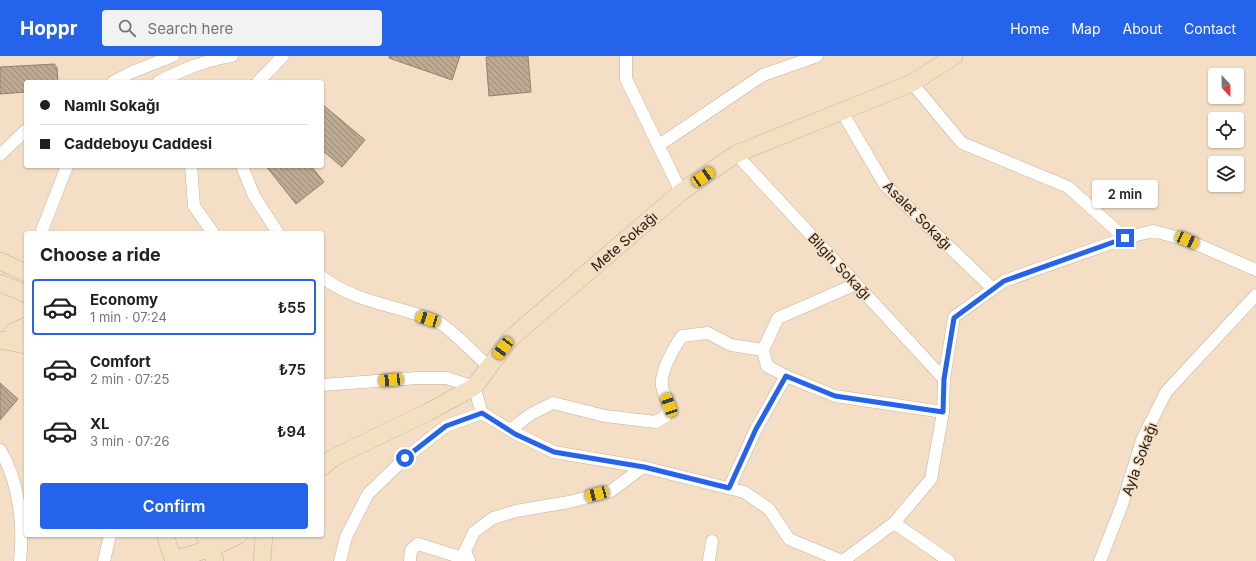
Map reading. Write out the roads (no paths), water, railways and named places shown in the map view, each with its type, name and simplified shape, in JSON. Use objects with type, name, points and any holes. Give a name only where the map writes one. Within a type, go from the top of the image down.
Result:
[{"type":"main road","name":"Mete Sokağı","points":[[324,465],[333,458],[428,412],[474,387],[510,339],[681,192],[736,154],[912,83],[954,56]]},
{"type":"main road","points":[[0,261],[24,272]]},
{"type":"main road","points":[[0,283],[24,293]]},
{"type":"main road","points":[[13,332],[24,343]]},
{"type":"main road","points":[[166,537],[174,561],[210,548],[234,537]]},
{"type":"main road","points":[[260,559],[264,537]]},
{"type":"street","points":[[117,80],[132,72],[173,56]]},
{"type":"street","points":[[162,80],[183,70],[215,59],[232,56]]},
{"type":"street","points":[[260,80],[283,56]]},
{"type":"street","points":[[272,80],[287,56]]},
{"type":"street","points":[[626,56],[626,79],[681,192]]},
{"type":"street","points":[[659,145],[763,76],[817,56]]},
{"type":"street","points":[[912,83],[962,143],[1068,187],[1125,238]]},
{"type":"street","name":"Asalet Sokağı","points":[[842,112],[885,185],[992,288]]},
{"type":"street","points":[[0,155],[24,132]]},
{"type":"street","name":"Bilgin Sokağı","points":[[736,154],[944,379]]},
{"type":"street","points":[[42,231],[66,168]]},
{"type":"street","points":[[191,168],[194,206],[212,231]]},
{"type":"street","points":[[243,168],[254,196],[277,231]]},
{"type":"street","points":[[324,385],[417,378],[447,378],[474,387],[482,413],[510,430],[554,452],[644,467],[744,492],[770,509],[789,539],[843,561],[894,523],[931,479],[943,412],[944,379],[954,318],[992,288],[1004,281],[1125,238],[1153,231],[1187,240],[1256,270]]},
{"type":"street","points":[[324,278],[347,290],[390,308],[440,323],[489,367]]},
{"type":"street","points":[[856,284],[778,318],[763,350],[767,366],[786,376],[835,396],[943,412]]},
{"type":"street","name":"Ayla Sokağı","points":[[1100,561],[1122,505],[1142,440],[1166,392],[1256,295]]},
{"type":"street","points":[[510,430],[531,414],[553,403],[606,416],[656,422],[666,416],[669,405],[662,384],[670,354],[682,336],[708,333],[731,345],[763,350]]},
{"type":"street","points":[[729,488],[756,429],[786,376]]},
{"type":"street","points":[[340,561],[346,537],[368,494],[405,458],[446,426],[482,413]]},
{"type":"street","points":[[0,450],[8,464],[20,514],[20,561]]},
{"type":"street","points":[[469,560],[465,551],[474,532],[493,518],[516,511],[569,502],[611,491],[644,467]]},
{"type":"street","points":[[894,523],[949,561]]},
{"type":"street","points":[[104,561],[110,537]]},
{"type":"street","points":[[709,561],[712,541]]},
{"type":"street","points":[[410,561],[411,550],[418,544],[469,560]]}]
